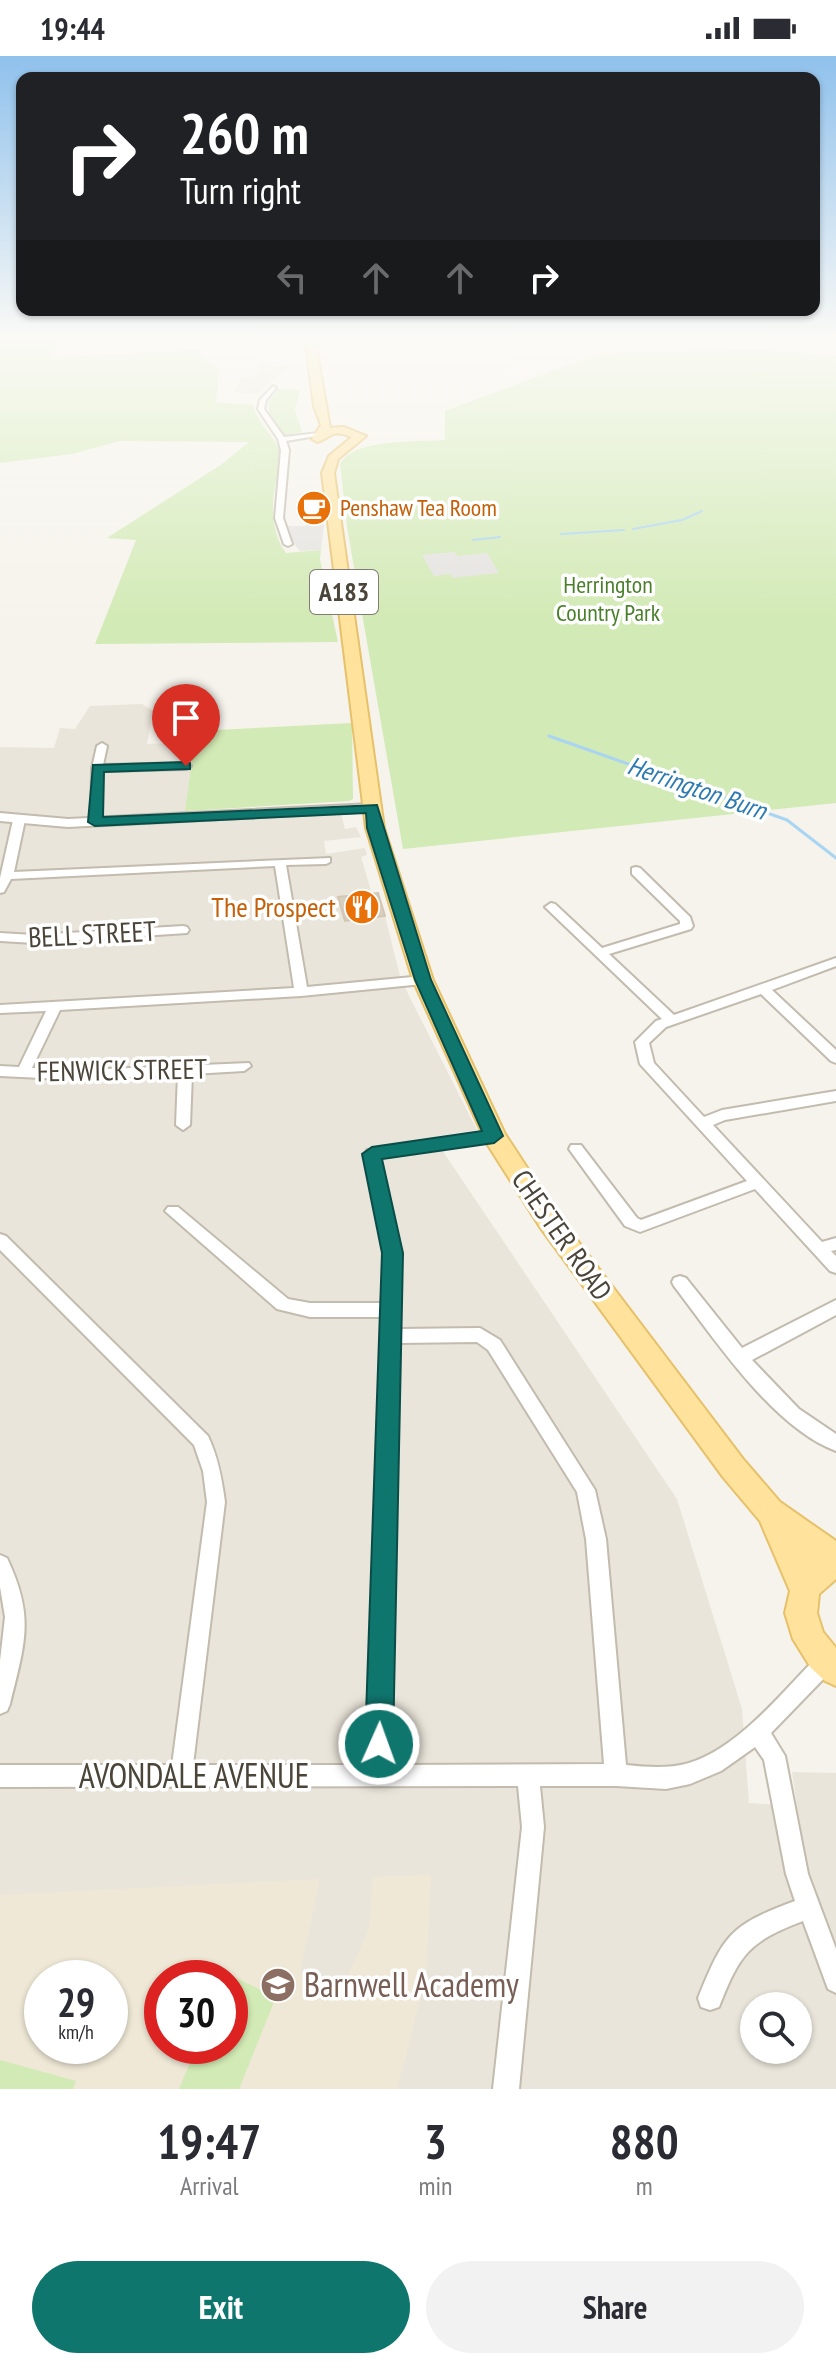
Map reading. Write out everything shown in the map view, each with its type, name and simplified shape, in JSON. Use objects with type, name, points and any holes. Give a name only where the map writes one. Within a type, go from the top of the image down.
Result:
[{"type":"main road","name":"A183","points":[[325,432],[325,442]]},
{"type":"main road","points":[[346,432],[353,436]]},
{"type":"main road","points":[[325,442],[353,436]]},
{"type":"main road","points":[[325,442],[353,436]]},
{"type":"main road","name":"CHESTER ROAD","points":[[325,442],[375,828],[423,980],[494,1136],[549,1221],[733,1468],[770,1511]]},
{"type":"main road","name":"A183","points":[[770,1511],[836,1560]]},
{"type":"main road","name":"A183","points":[[770,1511],[794,1559],[804,1588]]},
{"type":"main road","points":[[831,1666],[805,1634],[800,1613],[804,1588],[819,1570],[836,1560]]},
{"type":"street","points":[[277,432],[286,458],[279,518],[288,544]]},
{"type":"street","points":[[282,439],[325,442]]},
{"type":"street","points":[[95,822],[97,768],[102,746]]},
{"type":"street","points":[[97,768],[186,766]]},
{"type":"street","points":[[0,817],[95,822],[372,808]]},
{"type":"street","points":[[0,889],[7,876],[19,820]]},
{"type":"street","points":[[7,876],[326,860]]},
{"type":"street","points":[[280,862],[301,992]]},
{"type":"street","points":[[600,953],[687,926],[686,920],[636,871]]},
{"type":"street","points":[[551,907],[672,1021]]},
{"type":"street","name":"BELL STREET","points":[[0,937],[34,939],[183,930]]},
{"type":"street","points":[[836,962],[765,990],[661,1024],[642,1042],[647,1064],[836,1267]]},
{"type":"street","points":[[0,1009],[301,992],[423,980]]},
{"type":"street","points":[[765,990],[836,1058]]},
{"type":"street","points":[[23,1073],[55,1006]]},
{"type":"street","name":"FENWICK STREET","points":[[0,1071],[83,1075],[244,1066]]},
{"type":"street","points":[[183,1125],[185,1070]]},
{"type":"street","points":[[707,1128],[708,1121],[722,1115],[836,1096]]},
{"type":"street","points":[[378,1775],[393,1253],[372,1154],[494,1136]]},
{"type":"street","points":[[576,1149],[631,1222],[640,1226],[757,1183]]},
{"type":"street","points":[[173,1211],[283,1304],[310,1310],[391,1310]]},
{"type":"street","points":[[0,1240],[202,1441],[216,1502],[181,1775]]},
{"type":"street","points":[[819,1249],[836,1244]]},
{"type":"street","points":[[680,1282],[741,1357],[789,1409],[820,1436],[836,1443]]},
{"type":"street","points":[[741,1357],[836,1307]]},
{"type":"street","points":[[390,1336],[480,1335],[494,1345],[586,1490],[596,1539],[616,1775]]},
{"type":"street","points":[[0,1564],[13,1587],[17,1626],[0,1704]]},
{"type":"street","name":"AVONDALE AVENUE","points":[[0,1776],[616,1775],[668,1778],[711,1764],[757,1731],[831,1666]]},
{"type":"street","points":[[757,1731],[774,1756],[797,1874],[836,1981]]},
{"type":"street","points":[[506,2089],[533,1827],[528,1776]]},
{"type":"street","points":[[710,1998],[723,1965],[735,1946],[750,1931],[809,1907]]},
{"type":"shaded area","points":[[307,515],[319,515],[319,523],[324,524],[321,550],[300,551],[286,526],[306,526]]},
{"type":"shaded area","points":[[454,552],[458,556],[487,553],[499,573],[452,578],[450,574],[434,576],[422,555]]},
{"type":"shaded area","points":[[142,704],[153,711],[147,744],[195,742],[186,821],[341,814],[345,829],[356,827],[361,837],[324,841],[326,854],[365,848],[367,855],[361,857],[372,894],[385,916],[401,980],[477,1130],[438,1136],[444,1153],[677,1499],[742,1709],[749,1803],[797,1806],[792,1772],[836,1773],[836,2089],[0,2089],[0,747],[54,748],[60,728],[75,729],[90,706]]},
{"type":"shaded area","name":"Barnwell Academy","points":[[431,1875],[426,1977],[397,2089],[0,2089],[0,1895],[320,1879],[300,1972],[341,1991],[369,1929],[373,1877]]},
{"type":"green space","points":[[0,432],[268,432],[280,454],[273,509],[277,537],[286,553],[321,550],[320,559],[338,642],[95,644],[136,540],[107,538],[222,464],[249,442],[120,441],[72,454],[0,463]]},
{"type":"green space","name":"Herrington Country Park","points":[[445,432],[836,432],[836,803],[403,849],[347,527],[340,464],[347,456],[372,446],[445,440]]},
{"type":"green space","points":[[352,723],[353,799],[185,811],[196,731]]},
{"type":"green space","points":[[248,1984],[276,1997],[239,2089],[179,2089],[189,2064],[248,2064]]},
{"type":"green space","points":[[0,2060],[76,2081],[73,2089],[0,2089]]},
{"type":"building","name":"The Prospect","points":[[378,893],[385,916],[345,921],[338,897]]},
{"type":"waterway","points":[[633,529],[682,520],[702,511]]},
{"type":"waterway","points":[[561,534],[624,530]]},
{"type":"waterway","points":[[473,540],[500,537]]},
{"type":"waterway","name":"Herrington Burn","points":[[549,736],[787,820],[836,858]]},
{"type":"place","name":"Penshaw Tea Room","points":[[314,508]]},
{"type":"place","name":"The Prospect","points":[[362,907]]},
{"type":"place","name":"Barnwell Academy","points":[[278,1985]]},
{"type":"route","points":[[186,766],[97,768],[95,822],[372,808],[375,828],[423,980],[494,1136],[372,1154],[393,1253],[379,1744]]}]
